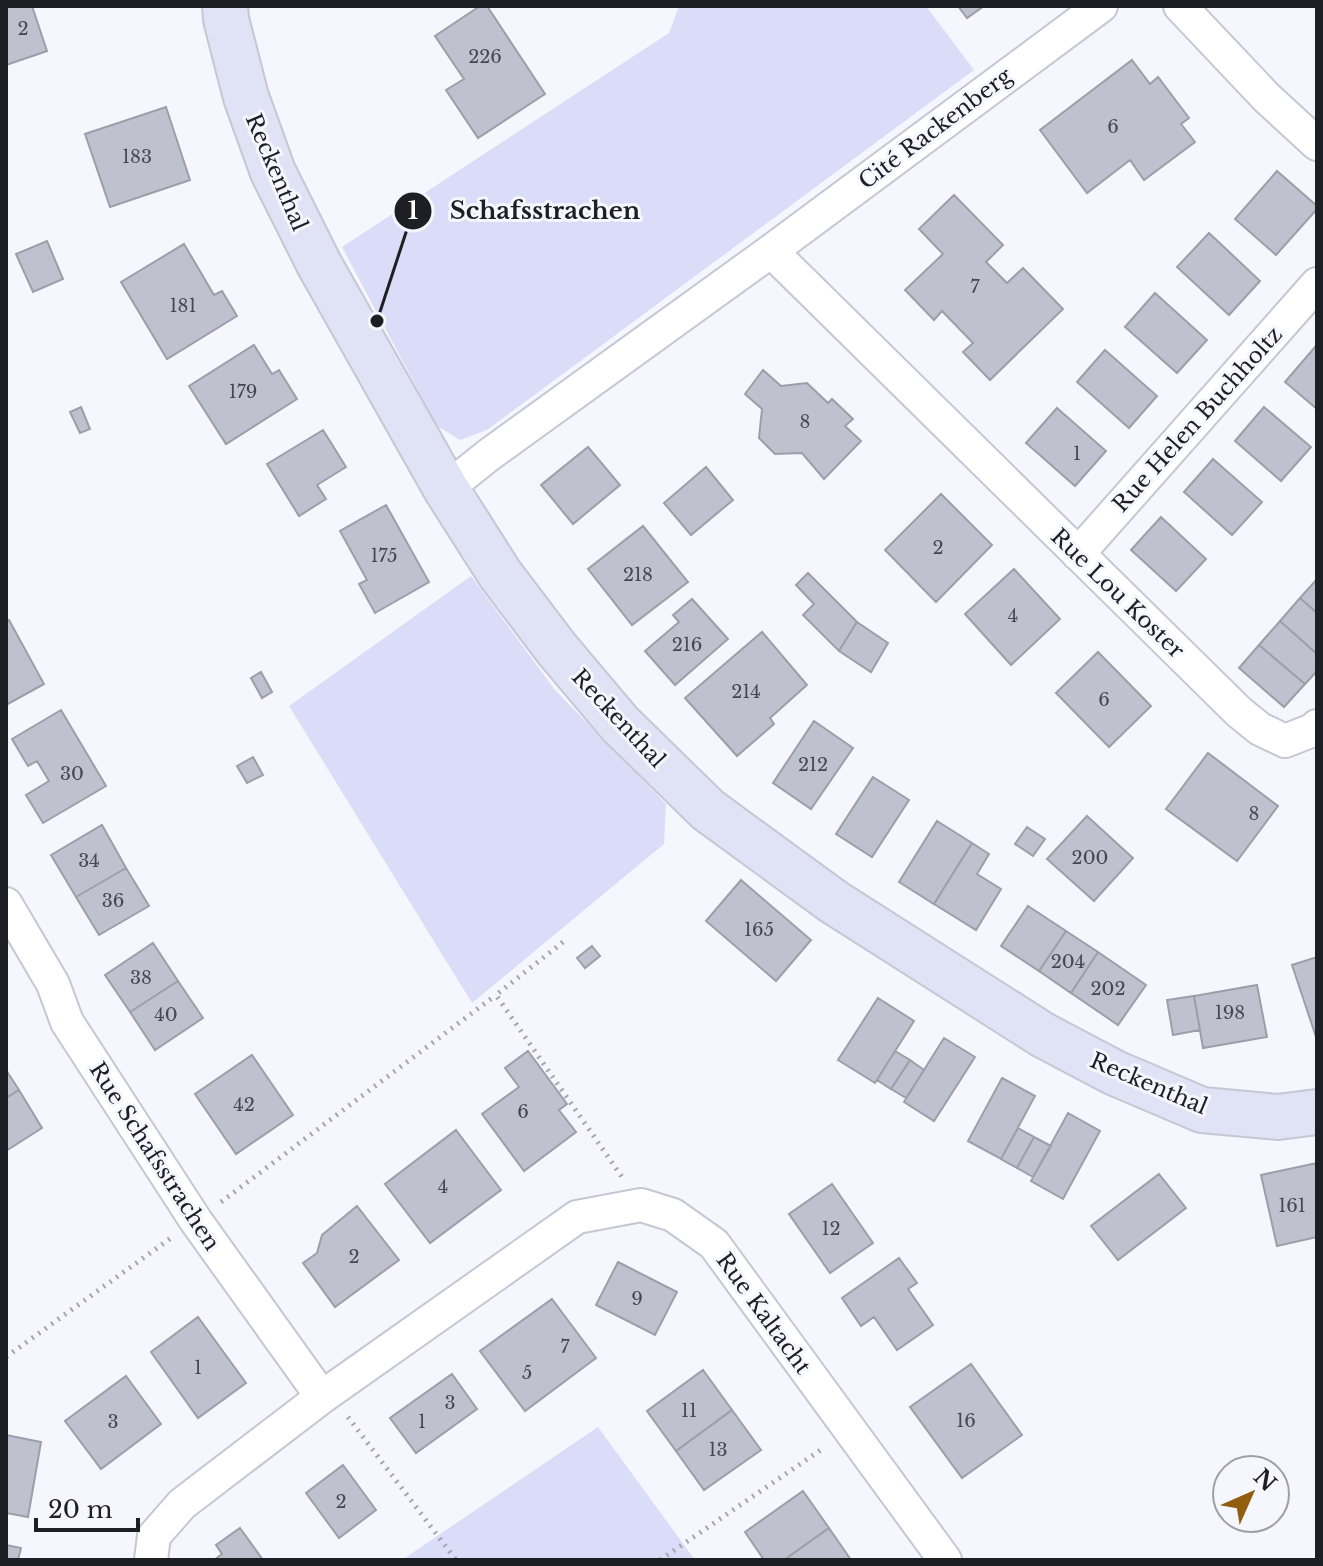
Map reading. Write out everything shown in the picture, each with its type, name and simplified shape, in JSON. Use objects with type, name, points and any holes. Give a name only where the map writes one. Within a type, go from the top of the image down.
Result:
[{"type":"main road","name":"Reckenthal","points":[[225,6],[246,97],[273,172],[319,264],[446,489],[508,586],[620,724],[708,810],[834,902],[1043,1035],[1115,1073],[1202,1110],[1278,1117],[1317,1112]]},
{"type":"street","name":"Cité Rackenberg","points":[[446,489],[1101,6]]},
{"type":"street","points":[[1180,6],[1266,97],[1317,144]]},
{"type":"street","name":"Rue Lou Koster","points":[[771,251],[1239,712],[1260,729],[1285,741],[1317,726]]},
{"type":"street","name":"Rue Helen Buchholtz","points":[[1078,554],[1317,284]]},
{"type":"street","name":"Rue Schafsstrachen","points":[[6,904],[53,984],[67,1022],[196,1221],[322,1397]]},
{"type":"street","points":[[151,1560],[154,1536],[182,1504],[322,1397],[577,1217],[641,1205]]},
{"type":"street","name":"Rue Kaltacht","points":[[641,1205],[673,1215],[714,1244],[945,1560]]},
{"type":"path","points":[[6,1357],[196,1221],[563,942]]},
{"type":"path","points":[[496,995],[641,1205]]},
{"type":"path","points":[[322,1397],[347,1415],[456,1560]]},
{"type":"path","points":[[660,1560],[849,1430]]},
{"type":"shaded area","points":[[679,6],[926,6],[974,70],[487,430],[460,440],[437,426],[342,247],[669,33]]},
{"type":"shaded area","points":[[471,576],[555,690],[666,804],[664,844],[472,1003],[289,706]]},
{"type":"shaded area","points":[[598,1427],[695,1560],[402,1560]]},
{"type":"building","points":[[6,6],[32,6],[47,51],[6,65]]},
{"type":"building","points":[[480,6],[487,6],[545,94],[478,138],[446,90],[464,79],[435,36]]},
{"type":"building","points":[[958,6],[984,6],[967,18]]},
{"type":"building","points":[[1132,60],[1150,84],[1158,77],[1189,118],[1181,124],[1195,142],[1144,180],[1130,160],[1087,193],[1040,130]]},
{"type":"building","points":[[166,107],[190,180],[110,207],[85,134]]},
{"type":"building","points":[[1277,171],[1317,209],[1276,255],[1235,219]]},
{"type":"building","points":[[954,195],[1003,245],[986,262],[1007,283],[1023,268],[1063,309],[990,380],[963,352],[973,343],[942,311],[934,320],[905,290],[943,254],[919,229]]},
{"type":"building","points":[[1209,233],[1260,281],[1229,315],[1177,267]]},
{"type":"building","points":[[47,241],[63,279],[33,292],[16,254]]},
{"type":"building","points":[[184,244],[214,295],[222,291],[237,316],[167,359],[121,282]]},
{"type":"building","points":[[1155,293],[1207,340],[1177,373],[1125,327]]},
{"type":"building","points":[[254,345],[272,374],[279,370],[297,399],[226,444],[189,386]]},
{"type":"building","points":[[1315,347],[1317,349],[1317,409],[1285,382]]},
{"type":"building","points":[[1105,350],[1157,396],[1129,428],[1077,382]]},
{"type":"building","points":[[763,370],[781,386],[807,383],[828,403],[832,399],[853,419],[845,426],[861,441],[824,479],[802,453],[775,454],[759,438],[762,409],[745,394]]},
{"type":"building","points":[[81,407],[90,429],[80,433],[70,412]]},
{"type":"building","points":[[1264,407],[1311,447],[1281,481],[1235,441]]},
{"type":"building","points":[[1057,408],[1106,451],[1075,486],[1026,443]]},
{"type":"building","points":[[323,430],[346,467],[317,485],[326,499],[299,516],[267,464]]},
{"type":"building","points":[[588,447],[620,485],[573,524],[541,485]]},
{"type":"building","points":[[1213,459],[1262,502],[1232,535],[1184,492]]},
{"type":"building","points":[[706,467],[733,500],[691,535],[664,503]]},
{"type":"building","points":[[941,494],[992,545],[936,602],[885,550]]},
{"type":"building","points":[[386,505],[429,582],[375,613],[359,584],[367,580],[340,531]]},
{"type":"building","points":[[1161,517],[1206,559],[1176,591],[1131,550]]},
{"type":"building","points":[[643,526],[688,582],[632,625],[588,569]]},
{"type":"building","points":[[1014,569],[1060,619],[1011,665],[965,614]]},
{"type":"building","points":[[808,573],[857,622],[839,651],[803,615],[814,604],[796,585]]},
{"type":"building","points":[[1317,579],[1317,613],[1300,598]]},
{"type":"building","points":[[1300,598],[1317,613],[1317,654],[1280,621]]},
{"type":"building","points":[[692,599],[728,639],[675,685],[645,651],[679,622],[673,615]]},
{"type":"building","points":[[9,620],[44,684],[6,705],[6,622]]},
{"type":"building","points":[[1280,621],[1317,654],[1317,671],[1305,684],[1259,645]]},
{"type":"building","points":[[857,622],[888,643],[871,672],[839,651]]},
{"type":"building","points":[[762,632],[807,685],[770,718],[774,724],[737,756],[685,698]]},
{"type":"building","points":[[1259,645],[1305,684],[1284,707],[1239,668]]},
{"type":"building","points":[[1098,652],[1151,706],[1109,747],[1056,693]]},
{"type":"building","points":[[261,672],[272,692],[262,698],[251,678]]},
{"type":"building","points":[[61,710],[106,786],[43,823],[26,795],[49,781],[37,761],[28,766],[12,739]]},
{"type":"building","points":[[814,721],[853,748],[811,809],[773,783]]},
{"type":"building","points":[[1208,753],[1278,806],[1237,861],[1166,809]]},
{"type":"building","points":[[253,757],[263,775],[247,783],[237,766]]},
{"type":"building","points":[[873,777],[909,800],[872,857],[836,834]]},
{"type":"building","points":[[1087,816],[1133,858],[1094,901],[1047,859]]},
{"type":"building","points":[[937,821],[972,843],[934,904],[899,882]]},
{"type":"building","points":[[102,825],[126,868],[76,897],[51,855]]},
{"type":"building","points":[[1027,827],[1045,839],[1033,856],[1015,844]]},
{"type":"building","points":[[972,843],[989,854],[977,874],[1001,889],[976,930],[934,904]]},
{"type":"building","points":[[126,868],[149,906],[99,935],[76,897]]},
{"type":"building","points":[[741,880],[811,940],[776,981],[706,921]]},
{"type":"building","points":[[1028,906],[1066,931],[1039,971],[1001,946]]},
{"type":"building","points":[[1066,931],[1098,952],[1071,993],[1039,971]]},
{"type":"building","points":[[153,943],[178,981],[130,1012],[105,975]]},
{"type":"building","points":[[592,946],[600,956],[585,968],[577,958]]},
{"type":"building","points":[[1098,952],[1146,985],[1118,1025],[1071,993]]},
{"type":"building","points":[[1317,957],[1317,1040],[1292,965]]},
{"type":"building","points":[[178,981],[203,1018],[155,1050],[130,1012]]},
{"type":"building","points":[[1257,985],[1267,1037],[1203,1048],[1194,996]]},
{"type":"building","points":[[1194,996],[1200,1030],[1173,1035],[1167,1000]]},
{"type":"building","points":[[878,998],[914,1021],[875,1083],[838,1060]]},
{"type":"building","points":[[944,1038],[975,1057],[934,1121],[904,1102]]},
{"type":"building","points":[[528,1051],[567,1104],[559,1110],[576,1132],[524,1171],[482,1114],[519,1087],[505,1068]]},
{"type":"building","points":[[895,1051],[910,1060],[891,1089],[877,1080]]},
{"type":"building","points":[[252,1055],[293,1115],[236,1154],[195,1094]]},
{"type":"building","points":[[910,1060],[924,1070],[906,1098],[891,1089]]},
{"type":"building","points":[[6,1070],[19,1090],[6,1098]]},
{"type":"building","points":[[1002,1078],[1035,1096],[1001,1159],[968,1141]]},
{"type":"building","points":[[19,1090],[42,1128],[6,1151],[6,1098]]},
{"type":"building","points":[[1068,1113],[1100,1131],[1063,1199],[1031,1181]]},
{"type":"building","points":[[1018,1128],[1034,1137],[1017,1168],[1001,1159]]},
{"type":"building","points":[[456,1130],[501,1190],[430,1243],[385,1184]]},
{"type":"building","points":[[1034,1137],[1051,1146],[1033,1177],[1017,1168]]},
{"type":"building","points":[[1317,1163],[1317,1237],[1277,1246],[1261,1175]]},
{"type":"building","points":[[1159,1174],[1186,1208],[1118,1260],[1091,1226]]},
{"type":"building","points":[[832,1184],[873,1243],[830,1273],[789,1214]]},
{"type":"building","points":[[357,1206],[399,1260],[335,1307],[303,1263],[317,1253],[322,1235]]},
{"type":"building","points":[[899,1258],[917,1283],[908,1289],[933,1325],[897,1350],[874,1317],[861,1326],[842,1298]]},
{"type":"building","points":[[618,1262],[677,1292],[655,1335],[596,1305]]},
{"type":"building","points":[[552,1299],[596,1358],[525,1411],[480,1351]]},
{"type":"building","points":[[198,1317],[246,1383],[198,1418],[151,1352]]},
{"type":"building","points":[[971,1364],[1022,1435],[962,1478],[910,1407]]},
{"type":"building","points":[[703,1370],[732,1410],[676,1451],[647,1411]]},
{"type":"building","points":[[452,1374],[477,1409],[416,1453],[390,1418]]},
{"type":"building","points":[[126,1376],[161,1424],[101,1469],[65,1421]]},
{"type":"building","points":[[732,1410],[761,1450],[704,1490],[676,1451]]},
{"type":"building","points":[[6,1435],[41,1442],[28,1517],[6,1513]]},
{"type":"building","points":[[343,1465],[376,1510],[339,1538],[306,1493]]},
{"type":"building","points":[[803,1491],[829,1528],[784,1560],[764,1560],[745,1532]]},
{"type":"building","points":[[240,1528],[263,1560],[214,1560],[222,1554],[216,1545]]},
{"type":"building","points":[[829,1528],[851,1560],[784,1560]]},
{"type":"building","points":[[6,1545],[21,1548],[18,1560],[6,1560]]},
{"type":"place","name":"Schafsstrachen","points":[[377,321]]}]
